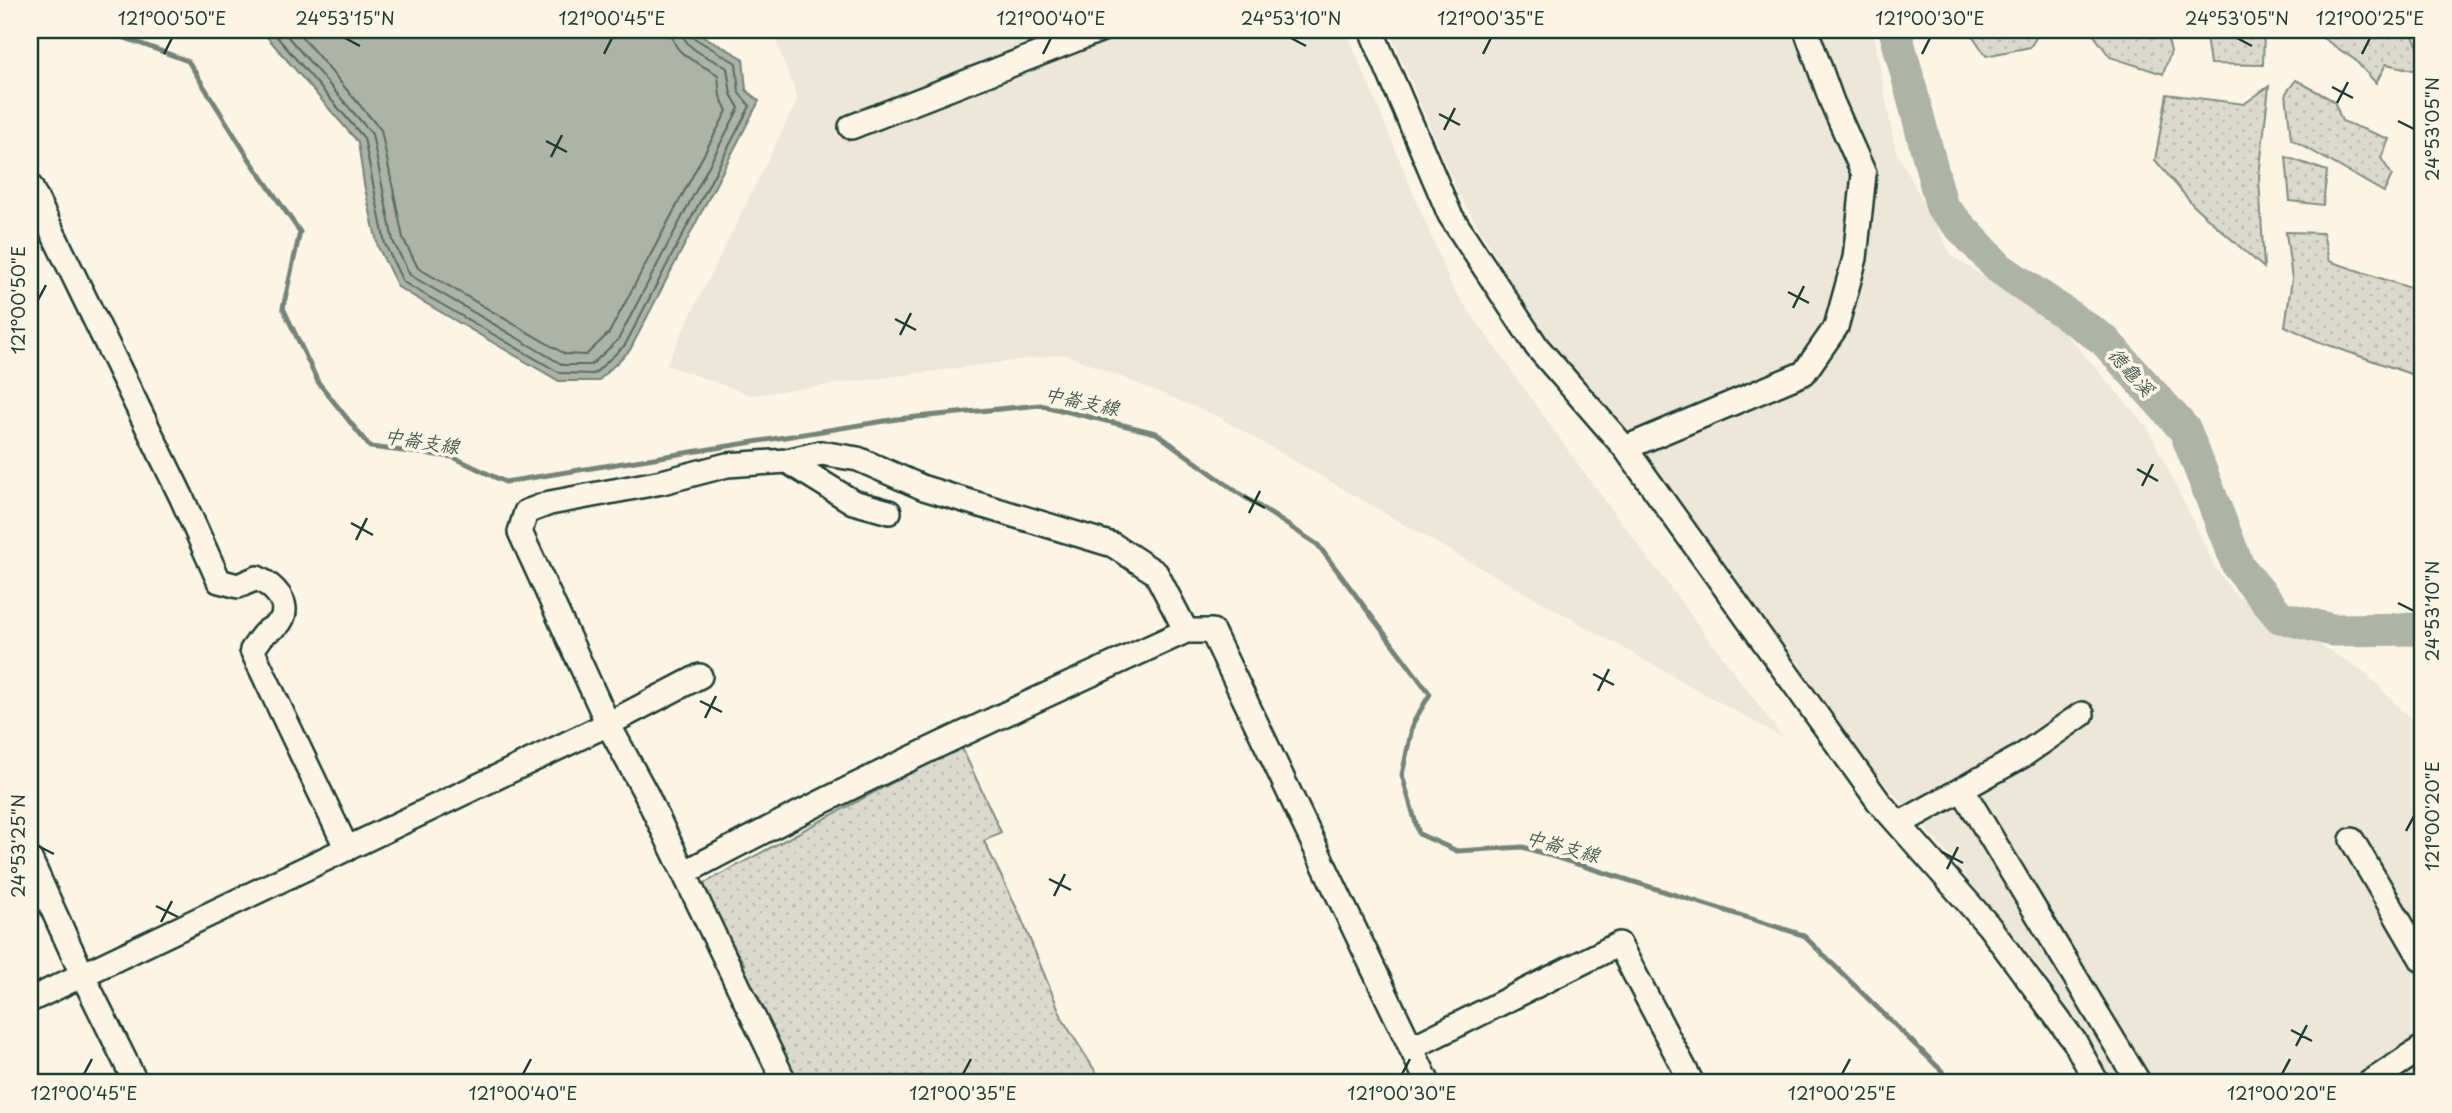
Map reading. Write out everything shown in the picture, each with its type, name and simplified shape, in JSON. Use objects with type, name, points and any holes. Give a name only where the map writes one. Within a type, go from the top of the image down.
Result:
[{"type":"lane","points":[[851,127],[1100,30]]},
{"type":"lane","points":[[1371,30],[1450,215],[1537,347],[1625,448],[1879,802],[1988,925],[2076,1042],[2097,1083]]},
{"type":"lane","points":[[1625,448],[1804,373],[1836,327],[1855,258],[1864,174],[1832,102],[1806,30]]},
{"type":"lane","points":[[30,186],[181,496],[219,581],[238,586],[257,578],[279,593],[284,610],[279,622],[263,634],[253,650],[347,849]]},
{"type":"lane","points":[[785,1083],[646,794],[608,724],[520,532],[526,512],[550,503],[662,482],[727,465],[787,461],[821,453],[858,459],[924,488],[1113,545],[1156,573],[1186,631]]},
{"type":"lane","points":[[787,461],[853,502],[889,512]]},
{"type":"lane","points":[[684,873],[749,838],[971,730],[1186,631],[1212,631],[1428,1083]]},
{"type":"lane","points":[[30,1000],[608,724],[700,676]]},
{"type":"lane","points":[[1899,824],[2022,755],[2082,714]]},
{"type":"lane","points":[[1962,789],[2139,1083]]},
{"type":"lane","points":[[2352,840],[2422,960]]},
{"type":"lane","points":[[30,859],[82,974],[136,1083]]},
{"type":"lane","points":[[1411,1048],[1619,944],[1692,1083]]},
{"type":"lane","points":[[2369,1083],[2422,1048]]},
{"type":"shaded area","points":[[772,30],[1346,30],[1452,287],[1580,467],[1783,738],[1217,416],[1065,354],[752,395],[666,365],[798,99]]},
{"type":"shaded area","points":[[1389,30],[1873,30],[1895,149],[1952,256],[2059,326],[2148,428],[2215,567],[2235,595],[2364,671],[2422,731],[2422,1083],[2109,1083],[2047,977],[1922,823],[1869,767],[1663,483],[1547,341],[1459,195]]},
{"type":"shaded area","points":[[1969,30],[2041,30],[2030,47],[1986,56]]},
{"type":"shaded area","points":[[2090,30],[2165,30],[2171,51],[2163,74],[2110,57]]},
{"type":"shaded area","points":[[2205,30],[2264,30],[2263,65],[2210,64]]},
{"type":"shaded area","points":[[2311,30],[2410,30],[2422,55],[2422,72],[2386,64],[2376,83],[2355,60]]},
{"type":"shaded area","points":[[2296,80],[2334,101],[2342,121],[2389,139],[2381,158],[2392,175],[2384,192],[2291,139],[2286,93]]},
{"type":"shaded area","points":[[2269,86],[2259,177],[2264,268],[2194,206],[2155,160],[2167,94],[2244,104]]},
{"type":"shaded area","points":[[2286,157],[2327,171],[2323,205],[2290,201]]},
{"type":"shaded area","points":[[2286,232],[2323,233],[2329,261],[2422,292],[2422,381],[2416,376],[2317,341],[2285,326],[2292,279]]},
{"type":"shaded area","points":[[961,746],[1001,832],[984,841],[1019,913],[1063,1020],[1101,1083],[781,1083],[728,974],[745,965],[695,888]]},
{"type":"water","points":[[261,30],[692,30],[743,58],[746,90],[759,101],[630,350],[598,381],[559,381],[398,287],[378,247],[358,142]]},
{"type":"waterway","name":"中崙支線","points":[[103,30],[188,61],[250,160],[300,232],[283,308],[318,382],[370,447],[453,457],[505,482],[897,419],[1040,405],[1156,433],[1237,492],[1318,545],[1430,694],[1413,723],[1402,775],[1419,834],[1457,851],[1523,847],[1803,935],[1942,1071],[1945,1083]]},
{"type":"waterway","name":"德龜溪","points":[[1895,30],[1942,207],[1999,268],[2104,340],[2185,430],[2238,566],[2280,617],[2332,630],[2422,629]]}]
